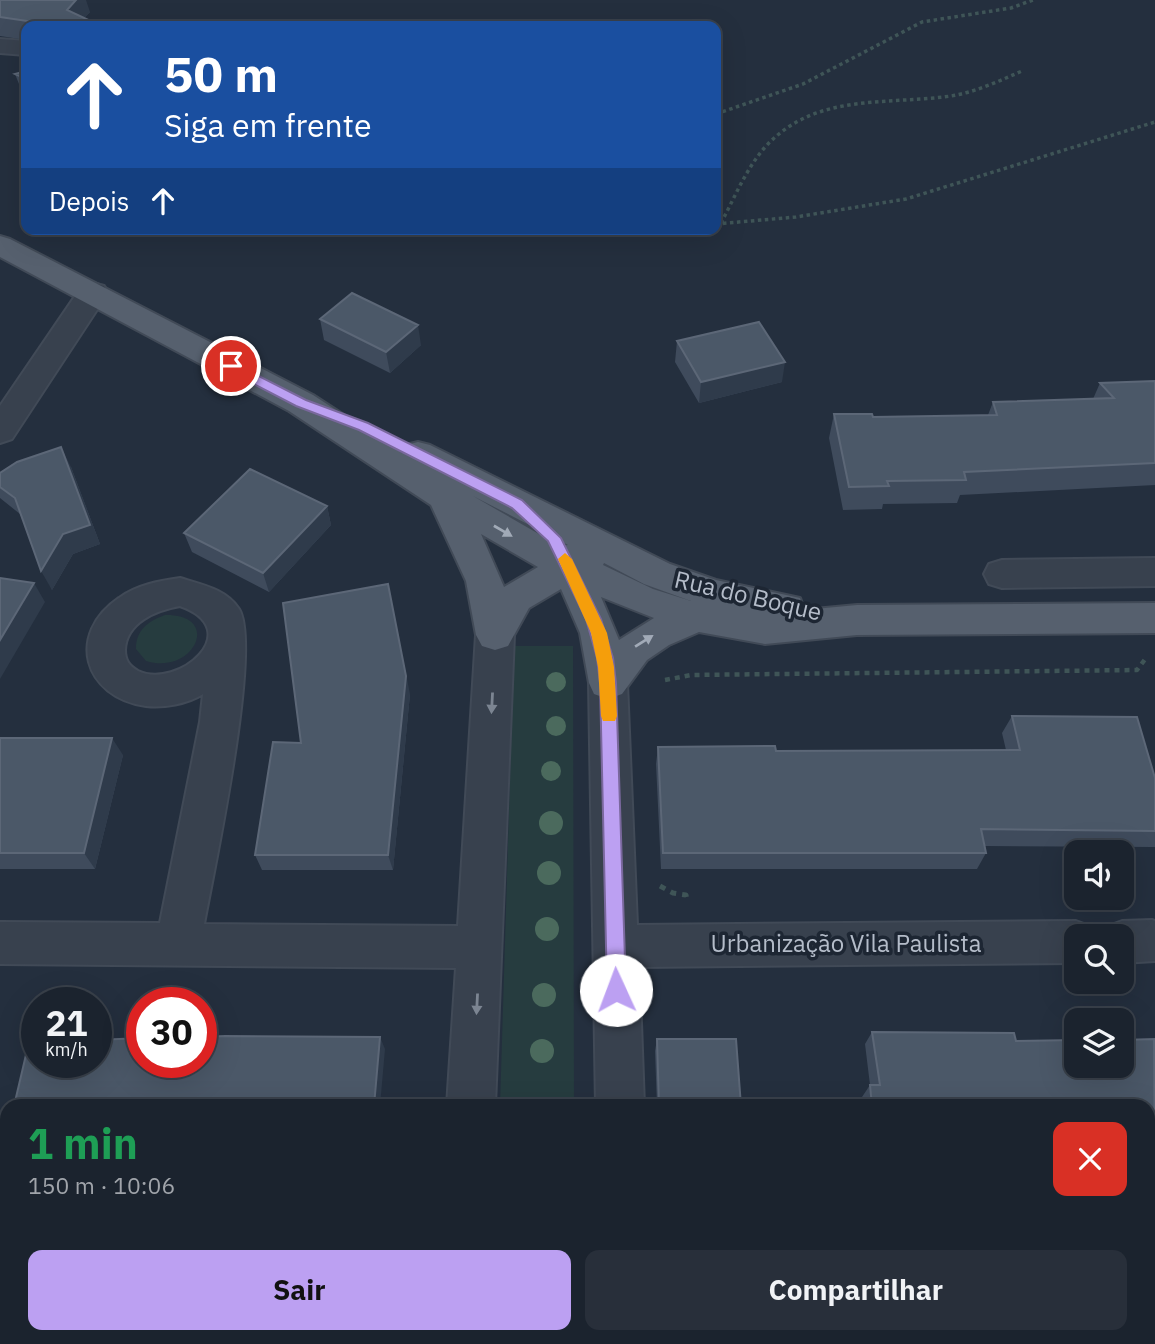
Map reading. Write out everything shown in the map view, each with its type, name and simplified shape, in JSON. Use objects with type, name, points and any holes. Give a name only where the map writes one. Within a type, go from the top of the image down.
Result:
[{"type":"main road","name":"Rua do Boque","points":[[0,245],[301,403],[444,497],[569,566],[640,599],[695,618],[765,629],[857,620],[1155,618]]},
{"type":"main road","name":"Rua do Boque","points":[[301,403],[363,426],[664,577],[741,600],[857,620]]},
{"type":"main road","points":[[444,497],[484,579],[492,604],[495,635]]},
{"type":"main road","points":[[517,504],[551,534],[569,566],[599,633],[608,683]]},
{"type":"main road","points":[[495,635],[516,598],[569,566],[583,561],[592,562],[671,593],[704,599],[741,600]]},
{"type":"main road","points":[[608,683],[617,666],[639,643],[695,618]]},
{"type":"street","points":[[0,46],[21,48]]},
{"type":"street","points":[[0,431],[87,290]]},
{"type":"street","points":[[1002,574],[1155,572]]},
{"type":"street","points":[[178,946],[220,722],[229,629],[225,614],[213,602],[198,595],[180,592],[161,595],[126,611],[106,640],[105,656],[110,670],[121,682],[130,686],[191,698],[208,709],[220,722]]},
{"type":"street","points":[[471,1099],[495,635]]},
{"type":"street","points":[[160,691],[182,687],[202,677],[217,663],[227,646]]},
{"type":"street","points":[[608,683],[620,1099]]},
{"type":"street","name":"Urbanização Vila Paulista","points":[[615,946],[1064,942]]},
{"type":"street","points":[[0,943],[480,947]]},
{"type":"path","points":[[721,112],[803,84],[922,22],[1011,8],[1033,0]]},
{"type":"path","points":[[721,219],[755,161],[768,144],[794,123],[836,107],[868,100],[942,97],[978,90],[1022,71]]},
{"type":"path","points":[[721,224],[796,217],[906,199],[1155,122]]},
{"type":"path","points":[[661,682],[691,675],[1137,670],[1149,654]]},
{"type":"path","points":[[657,883],[673,893],[686,895],[691,945]]},
{"type":"green space","points":[[165,615],[183,617],[193,624],[197,633],[195,643],[188,653],[177,660],[163,663],[146,661],[136,649],[138,637],[148,623]]},
{"type":"green space","points":[[514,646],[573,646],[574,1099],[500,1099]]},
{"type":"building","points":[[0,0],[76,0],[67,10],[91,21],[27,21],[0,17]]},
{"type":"building","points":[[352,293],[418,325],[386,352],[320,319]]},
{"type":"building","points":[[759,322],[785,362],[701,382],[677,341]]},
{"type":"building","points":[[1155,381],[1155,463],[964,472],[966,480],[887,481],[889,486],[849,487],[834,414],[872,414],[873,417],[997,415],[993,402],[1114,398],[1100,383]]},
{"type":"building","points":[[61,447],[90,525],[63,534],[41,571],[15,498],[0,487],[0,473],[17,462]]},
{"type":"building","points":[[250,469],[327,506],[263,573],[184,533]]},
{"type":"building","points":[[0,578],[34,583],[0,640]]},
{"type":"building","points":[[388,584],[406,676],[388,855],[255,855],[273,742],[301,743],[283,603]]},
{"type":"building","points":[[1012,716],[1137,717],[1155,778],[1155,831],[981,829],[986,853],[663,853],[658,747],[775,746],[776,751],[1020,750]]},
{"type":"building","points":[[0,738],[112,738],[84,853],[0,853]]},
{"type":"building","points":[[872,1032],[1014,1033],[1016,1041],[1064,1040],[1064,1078],[1134,1078],[1134,1040],[1154,1039],[1154,1099],[871,1099],[870,1085],[880,1085]]},
{"type":"building","points":[[217,1036],[380,1037],[375,1099],[16,1099],[21,1076],[112,1078],[112,1039],[126,1039],[126,1078],[217,1078]]},
{"type":"building","points":[[657,1039],[736,1039],[740,1099],[659,1099]]},
{"type":"slow traffic","points":[[565,559],[599,633],[605,658],[609,716]]},
{"type":"route","points":[[231,366],[301,403],[363,426],[517,504],[554,538],[594,619],[605,658],[608,683],[616,990]]}]
